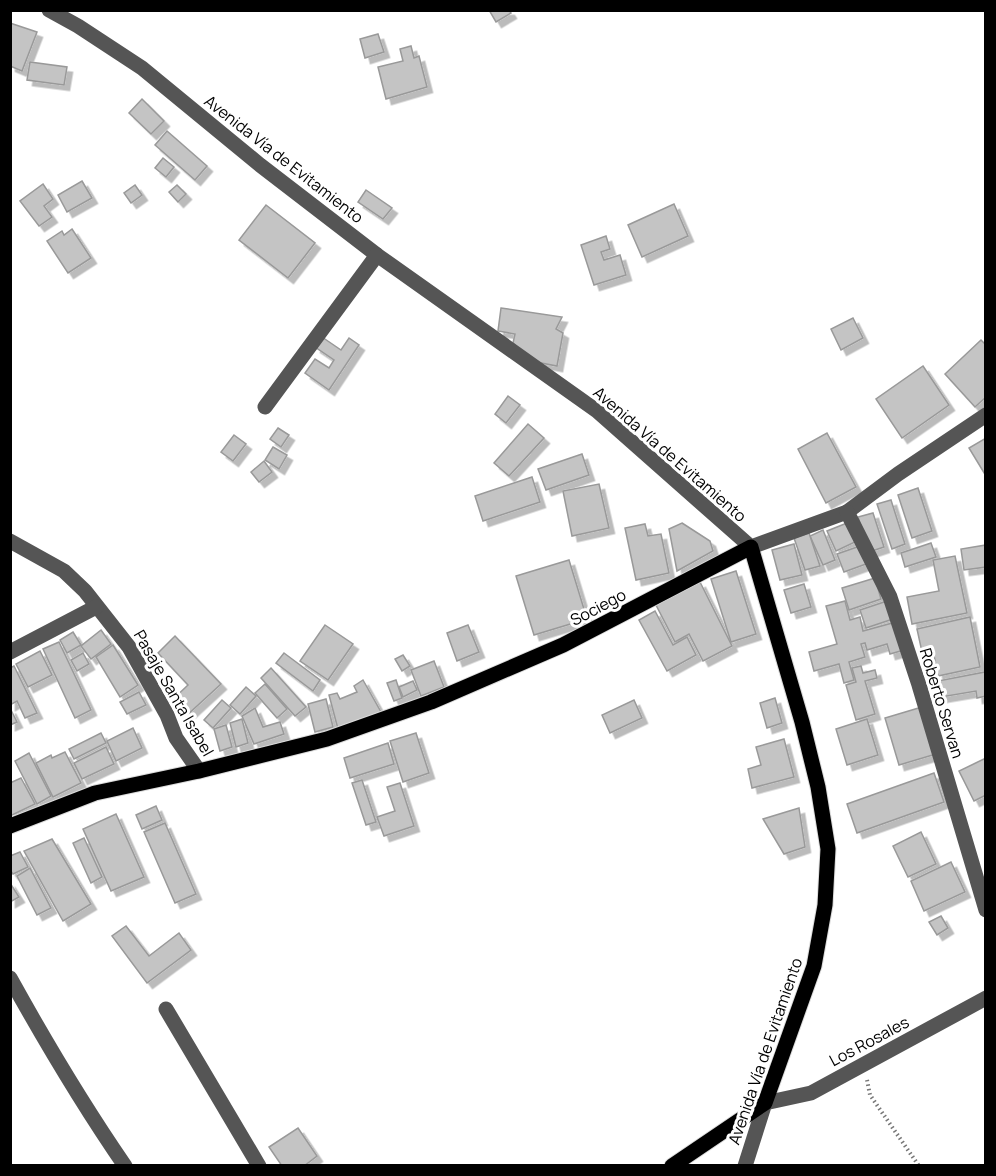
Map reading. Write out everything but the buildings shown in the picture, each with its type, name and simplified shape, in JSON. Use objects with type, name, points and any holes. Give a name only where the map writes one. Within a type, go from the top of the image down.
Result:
[{"type":"main road","name":"Sociego","points":[[10,826],[95,793],[199,771],[327,739],[431,702],[563,645],[751,547]]},
{"type":"main road","name":"Avenida Vía de Evitamiento","points":[[751,547],[802,722],[818,787],[828,849],[825,905],[814,966],[765,1103]]},
{"type":"main road","points":[[672,1166],[765,1103]]},
{"type":"street","name":"Avenida Vía de Evitamiento","points":[[49,10],[142,68],[260,165],[377,255],[597,411],[751,547]]},
{"type":"street","points":[[265,407],[377,255]]},
{"type":"street","name":"Sociego","points":[[751,547],[847,512],[898,474],[986,415]]},
{"type":"street","name":"Roberto Servan","points":[[847,512],[890,597],[919,685],[986,910]]},
{"type":"street","name":"Pasaje Santa Isabel","points":[[10,541],[64,571],[86,591],[96,607],[129,647],[167,715],[176,738],[199,771]]},
{"type":"street","points":[[10,652],[96,607]]},
{"type":"street","points":[[10,978],[51,1053],[125,1166]]},
{"type":"street","name":"Los Rosales","points":[[765,1103],[812,1093],[986,998]]},
{"type":"street","points":[[166,1009],[259,1166]]},
{"type":"street","name":"Avenida Vía de Evitamiento","points":[[745,1166],[765,1103]]},
{"type":"path","points":[[864,1064],[870,1095],[919,1166]]}]
